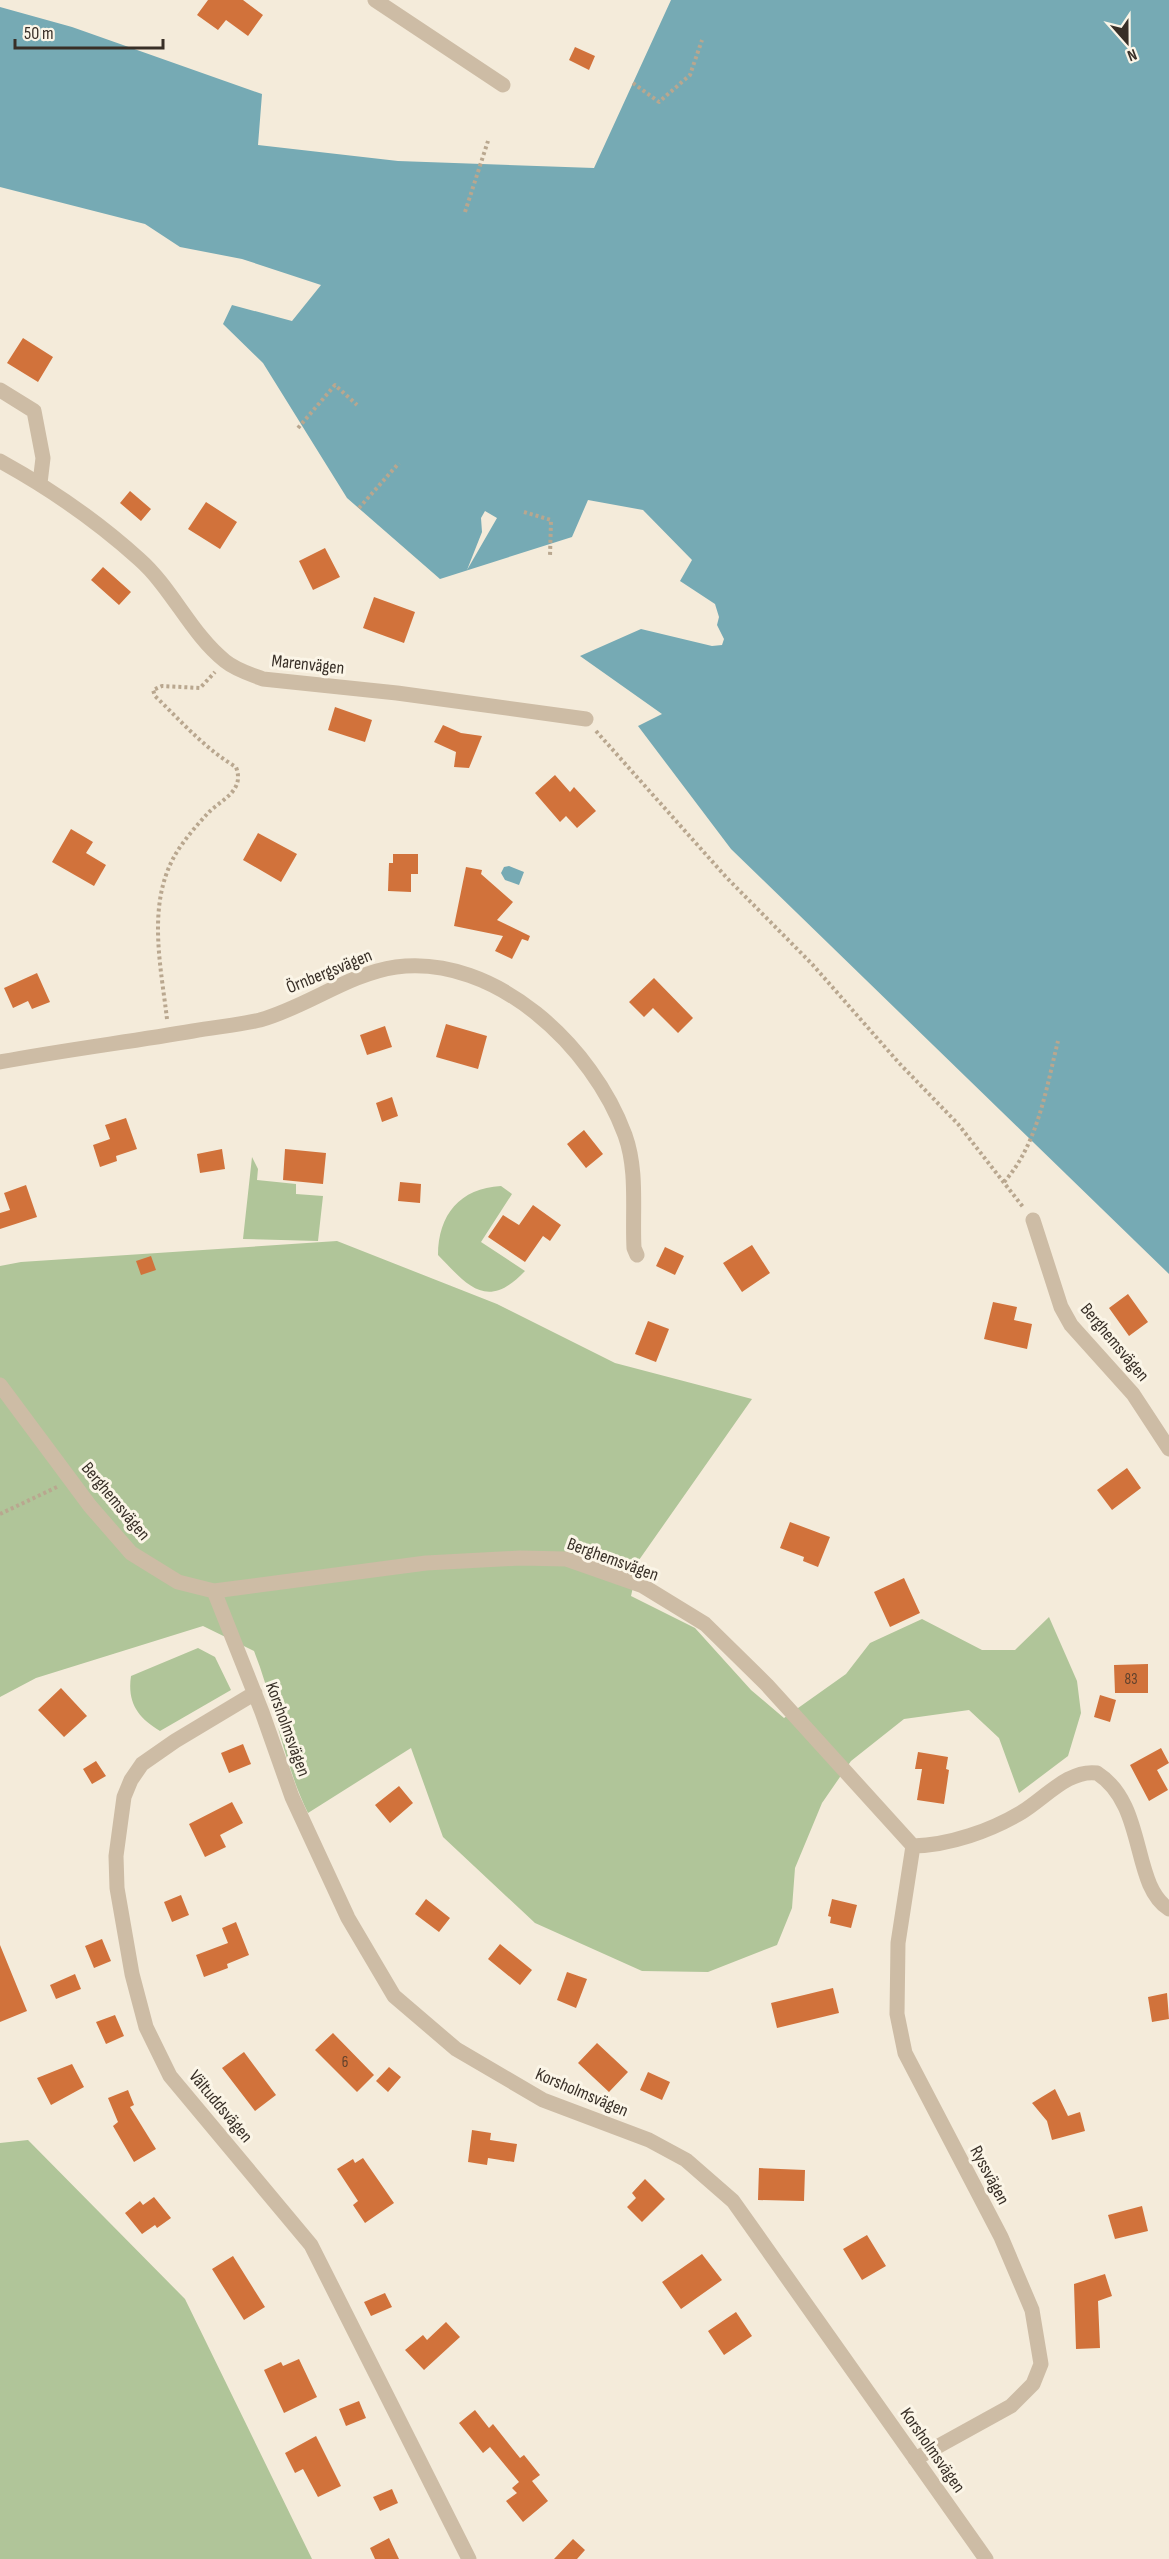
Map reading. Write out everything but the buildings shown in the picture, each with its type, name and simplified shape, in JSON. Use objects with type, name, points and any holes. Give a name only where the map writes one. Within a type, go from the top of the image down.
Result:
[{"type":"street","points":[[375,0],[503,86]]},
{"type":"street","points":[[0,390],[34,411],[43,458],[40,483]]},
{"type":"street","name":"Marenvägen","points":[[0,461],[40,483],[141,560],[216,652],[231,666],[246,673],[263,679],[397,693],[586,719]]},
{"type":"street","name":"Örnbergsvägen","points":[[0,1062],[261,1019],[361,978],[393,968],[417,966],[456,971],[503,989],[537,1012],[556,1030],[604,1091],[626,1137],[633,1178],[634,1248],[637,1255]]},
{"type":"street","name":"Berghemsvägen","points":[[1033,1220],[1061,1307],[1071,1325],[1133,1394],[1169,1449]]},
{"type":"street","name":"Berghemsvägen","points":[[0,1385],[90,1506],[131,1552],[178,1582],[214,1591],[426,1563],[520,1558],[566,1559],[643,1586],[705,1624],[767,1685],[913,1845]]},
{"type":"street","name":"Korsholmsvägen","points":[[214,1591],[255,1693],[292,1797],[348,1918],[394,1996],[456,2049],[543,2100],[650,2140],[686,2160],[733,2201],[986,2559]]},
{"type":"street","name":"Vältuddsvägen","points":[[255,1693],[150,1758],[142,1764],[130,1780],[124,1797],[117,1856],[117,1888],[132,1974],[146,2027],[170,2076],[311,2245],[469,2559]]},
{"type":"street","points":[[913,1845],[932,1845],[978,1832],[1022,1812],[1078,1773],[1097,1773],[1119,1792],[1127,1807],[1156,1897],[1169,1909]]},
{"type":"street","name":"Ryssvägen","points":[[913,1845],[898,1943],[897,2014],[905,2052],[1001,2237],[1032,2310],[1041,2364],[1033,2384],[1011,2406],[915,2459]]},
{"type":"path","points":[[633,83],[659,102],[690,75],[702,40]]},
{"type":"path","points":[[465,212],[488,141]]},
{"type":"path","points":[[298,428],[335,386],[357,405]]},
{"type":"path","points":[[359,508],[399,463]]},
{"type":"path","points":[[524,512],[551,520],[550,556]]},
{"type":"path","points":[[169,1035],[157,937],[163,887],[174,856],[208,813],[235,791],[239,775],[236,767],[220,759],[192,734],[155,696],[153,690],[162,686],[200,688],[206,685]]},
{"type":"path","points":[[586,719],[726,877],[812,964],[899,1063],[958,1124],[1033,1220]]},
{"type":"path","points":[[1004,1182],[1016,1169],[1036,1126],[1058,1041]]},
{"type":"path","points":[[0,1514],[72,1480]]},
{"type":"green space","points":[[252,1157],[258,1169],[257,1180],[296,1184],[296,1194],[323,1196],[318,1241],[243,1239]]},
{"type":"green space","points":[[501,1186],[512,1194],[481,1242],[525,1271],[500,1290],[489,1292],[478,1290],[469,1284],[438,1255],[439,1241],[447,1216],[463,1198],[474,1192]]},
{"type":"green space","points":[[337,1241],[497,1304],[615,1363],[752,1399],[639,1560],[631,1596],[695,1628],[751,1690],[784,1718],[846,1674],[870,1643],[922,1619],[982,1650],[1015,1650],[1049,1617],[1077,1681],[1081,1713],[1068,1756],[1019,1793],[999,1738],[969,1710],[904,1719],[851,1761],[822,1803],[795,1868],[792,1908],[777,1945],[708,1972],[642,1971],[535,1923],[443,1837],[411,1748],[308,1813],[285,1753],[254,1651],[203,1626],[36,1678],[0,1697],[0,1266],[21,1262]]},
{"type":"green space","points":[[198,1648],[215,1657],[231,1690],[160,1731],[146,1721],[136,1709],[131,1694],[131,1676]]},
{"type":"green space","points":[[28,2140],[185,2299],[312,2559],[0,2559],[0,2143]]},
{"type":"water","points":[[671,0],[1169,0],[1169,1274],[731,849],[638,726],[662,714],[580,656],[641,629],[712,646],[722,645],[724,639],[717,625],[719,617],[715,604],[680,581],[692,560],[643,510],[588,500],[572,537],[440,579],[347,498],[263,363],[223,324],[232,305],[292,321],[321,285],[242,259],[180,247],[145,224],[0,187],[0,7],[72,27],[262,94],[258,145],[398,161],[594,168]]},
{"type":"water","points":[[509,866],[524,872],[519,885],[505,880],[501,873],[504,867]]},
{"type":"pier","points":[[485,511],[497,518],[467,570],[482,532],[481,518]]}]
